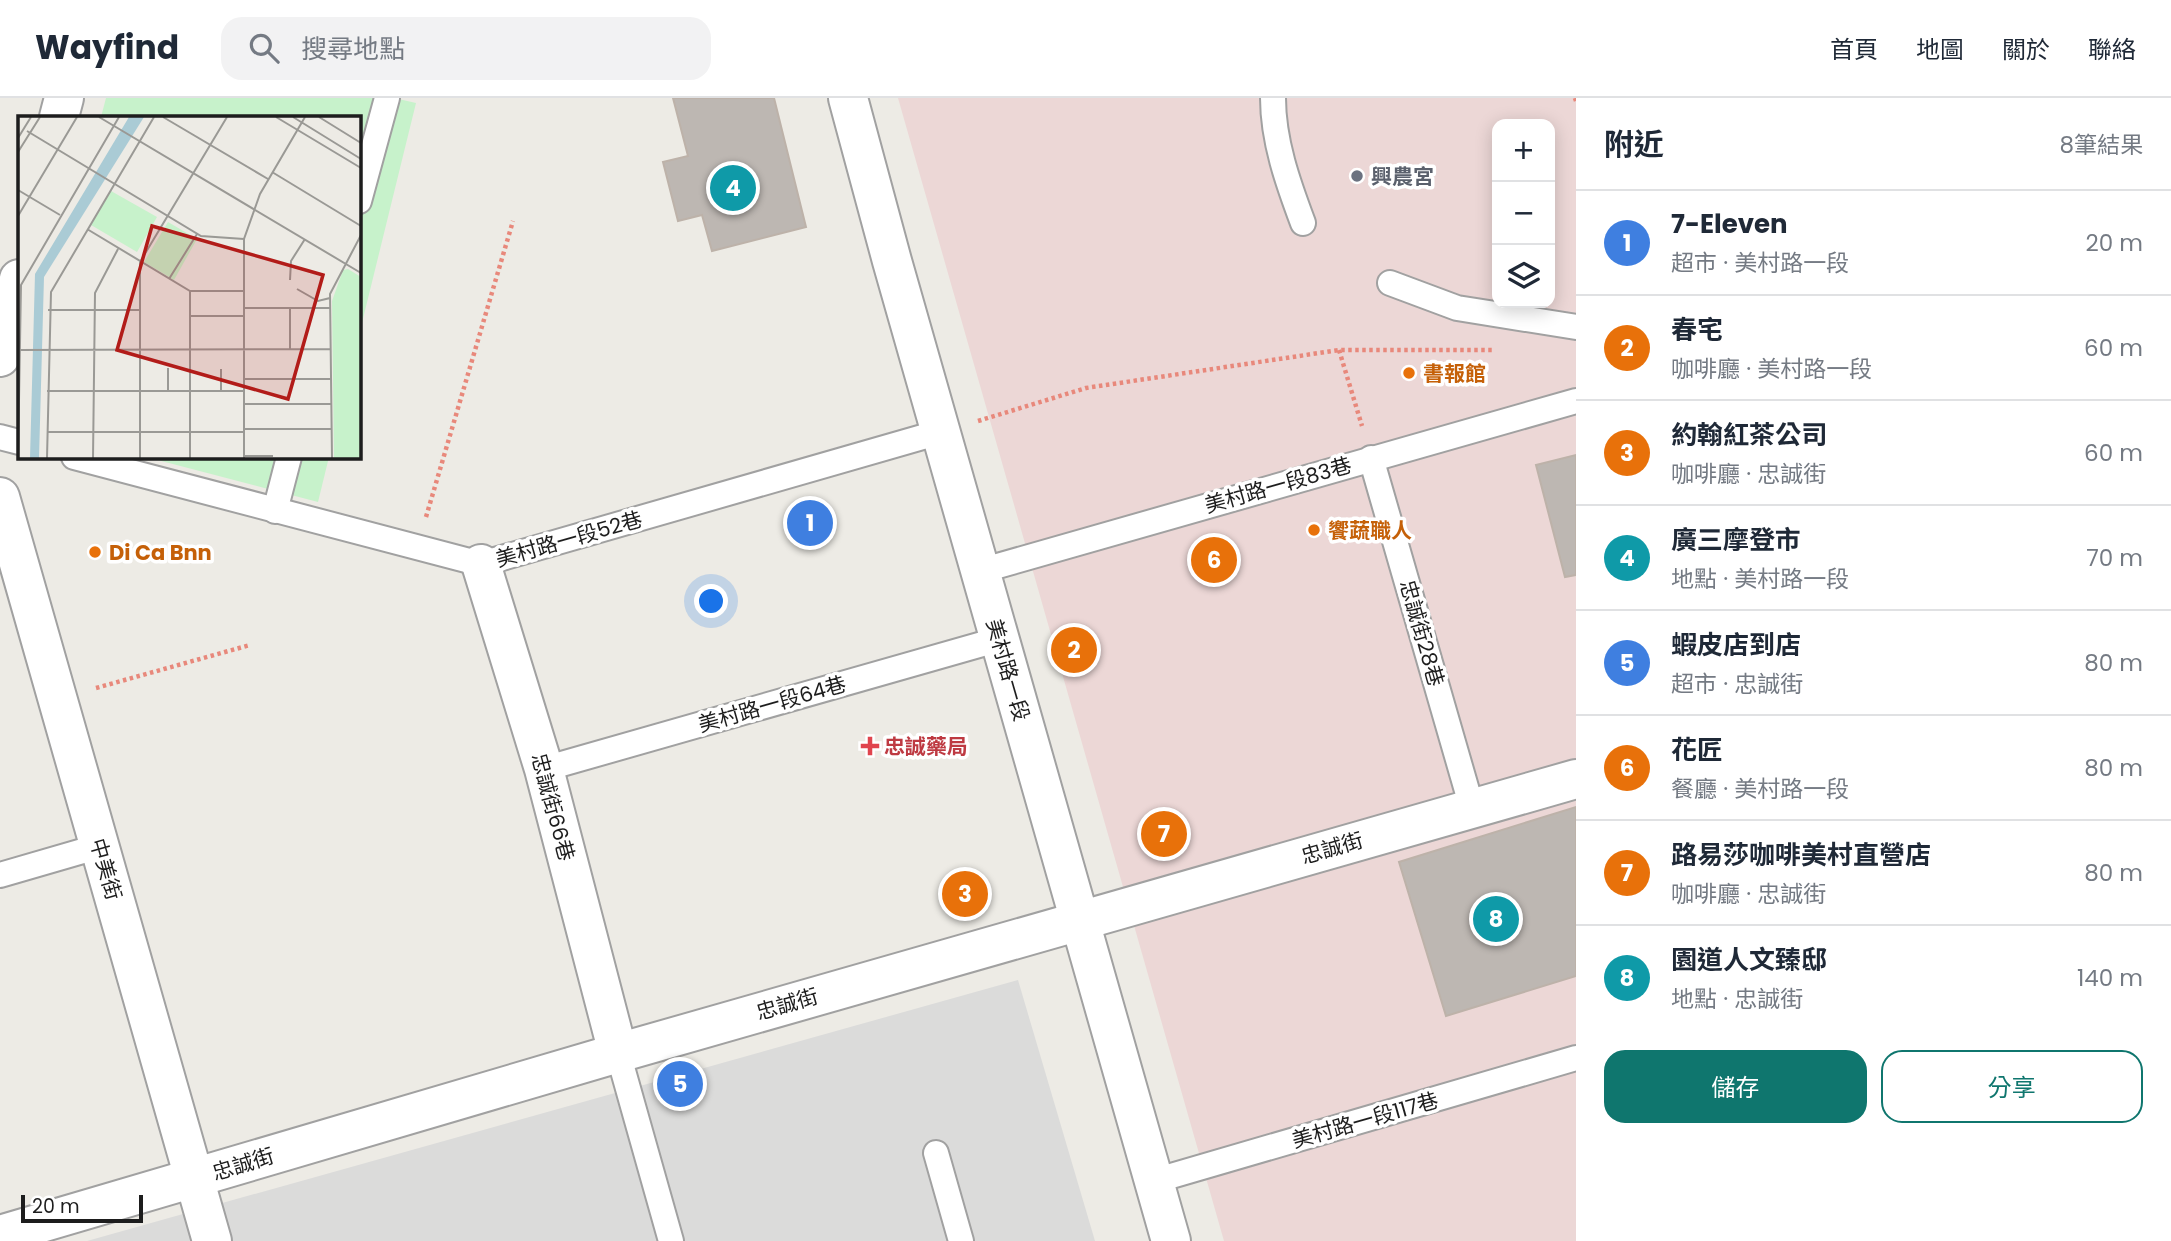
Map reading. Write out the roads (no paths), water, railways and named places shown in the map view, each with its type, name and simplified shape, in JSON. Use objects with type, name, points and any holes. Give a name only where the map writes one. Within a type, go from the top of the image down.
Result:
[{"type":"street","points":[[59,116],[64,98]]},
{"type":"street","name":"美村路一段","points":[[848,98],[940,432],[1171,1241]]},
{"type":"street","points":[[0,357],[18,283]]},
{"type":"street","name":"中美街","points":[[0,497],[212,1241]]},
{"type":"street","name":"忠誠街66巷","points":[[481,564],[544,769],[618,1053]]},
{"type":"street","name":"忠誠街","points":[[0,1235],[618,1053],[1576,779]]},
{"type":"lane","points":[[360,197],[387,98]]},
{"type":"lane","points":[[1273,98],[1273,117],[1285,176],[1303,223]]},
{"type":"lane","points":[[1390,283],[1457,308],[1576,327]]},
{"type":"lane","name":"美村路一段83巷","points":[[980,571],[1576,401]]},
{"type":"lane","name":"美村路一段52巷","points":[[78,458],[481,564],[940,432]]},
{"type":"lane","points":[[0,437],[18,442]]},
{"type":"lane","points":[[275,510],[289,458]]},
{"type":"lane","name":"忠誠街28巷","points":[[1371,458],[1472,808]]},
{"type":"lane","name":"美村路一段64巷","points":[[544,769],[1000,639]]},
{"type":"lane","points":[[0,875],[100,846]]},
{"type":"lane","points":[[618,1053],[671,1241]]},
{"type":"lane","name":"美村路一段117巷","points":[[1154,1181],[1576,1058]]},
{"type":"lane","points":[[936,1153],[961,1241]]},
{"type":"place","name":"興農宮","points":[[1357,176]]},
{"type":"place","name":"廣三摩登市","points":[[733,188]]},
{"type":"place","name":"書報館","points":[[1409,373]]},
{"type":"place","name":"7-Eleven","points":[[810,523]]},
{"type":"place","name":"饗蔬職人","points":[[1314,530]]},
{"type":"place","name":"Di Ca Bnn","points":[[95,552]]},
{"type":"place","name":"花匠","points":[[1214,560]]},
{"type":"place","name":"春宅","points":[[1074,650]]},
{"type":"place","name":"忠誠藥局","points":[[870,746]]},
{"type":"place","name":"路易莎咖啡美村直營店","points":[[1164,834]]},
{"type":"place","name":"約翰紅茶公司","points":[[965,894]]},
{"type":"place","name":"園道人文臻邸","points":[[1496,919]]},
{"type":"place","name":"蝦皮店到店","points":[[680,1084]]}]
